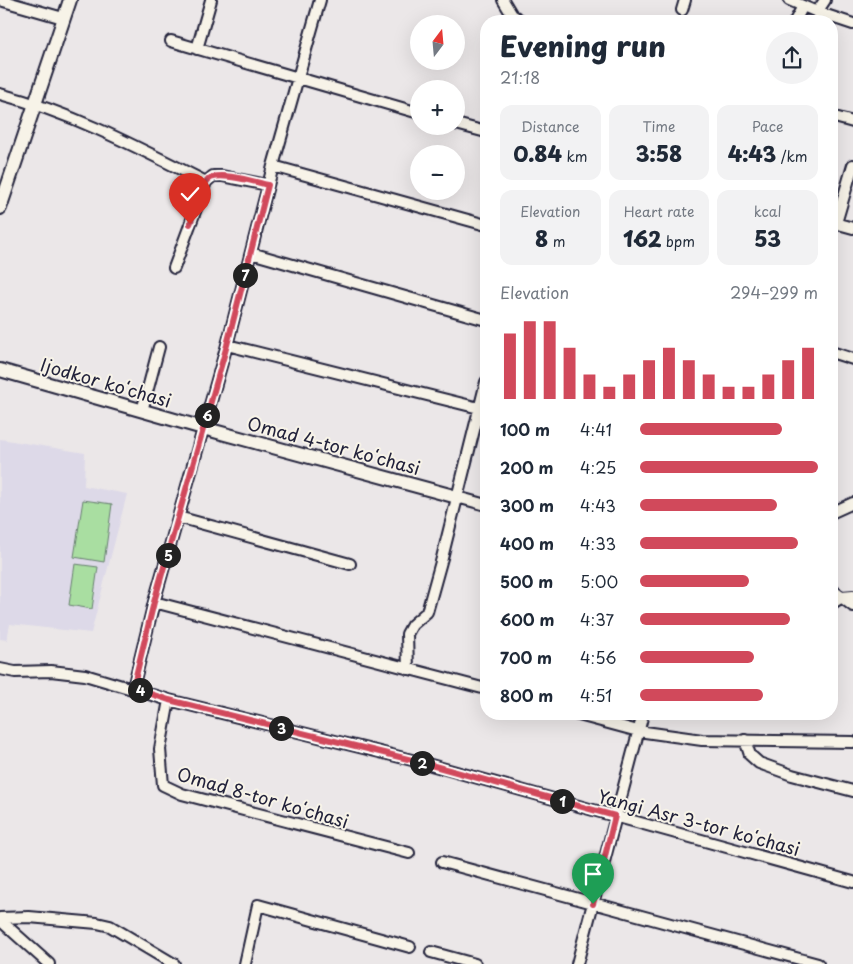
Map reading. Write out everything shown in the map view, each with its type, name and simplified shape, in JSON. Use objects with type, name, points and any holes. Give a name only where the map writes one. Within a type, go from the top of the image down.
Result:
[{"type":"street","points":[[0,0],[63,18]]},
{"type":"street","points":[[0,208],[2,193],[70,0]]},
{"type":"street","points":[[197,49],[211,0]]},
{"type":"street","points":[[133,688],[154,602],[227,345],[268,185],[320,0]]},
{"type":"street","points":[[503,0],[512,15]]},
{"type":"street","points":[[789,0],[826,15]]},
{"type":"street","points":[[817,12],[825,0]]},
{"type":"street","points":[[798,15],[803,6]]},
{"type":"street","points":[[838,19],[853,24]]},
{"type":"street","points":[[171,41],[410,110]]},
{"type":"street","points":[[0,94],[35,103],[127,142],[206,182]]},
{"type":"street","points":[[838,118],[853,122]]},
{"type":"street","points":[[465,126],[480,130]]},
{"type":"street","points":[[274,166],[480,223]]},
{"type":"street","points":[[838,208],[853,166]]},
{"type":"street","points":[[174,268],[206,182],[213,176],[222,176],[268,185]]},
{"type":"street","points":[[838,224],[853,228]]},
{"type":"street","points":[[251,252],[480,318]]},
{"type":"street","points":[[227,345],[479,408]]},
{"type":"street","points":[[142,411],[159,347]]},
{"type":"street","points":[[838,354],[853,359]]},
{"type":"street","name":"Ijodkor koʻchasi","points":[[0,370],[203,428]]},
{"type":"street","points":[[408,669],[407,634],[412,625],[427,612],[480,404]]},
{"type":"street","name":"Omad 4-tor koʻchasi","points":[[203,428],[457,496]]},
{"type":"street","points":[[457,496],[480,503]]},
{"type":"street","points":[[838,510],[853,503]]},
{"type":"street","points":[[178,517],[350,564]]},
{"type":"street","points":[[838,594],[853,606]]},
{"type":"street","points":[[838,600],[842,597],[853,596]]},
{"type":"street","points":[[154,602],[480,687]]},
{"type":"street","name":"Yangi Asr 3-tor koʻchasi","points":[[0,668],[15,672],[51,671],[85,675],[169,700],[420,762],[853,882]]},
{"type":"street","name":"Omad 8-tor koʻchasi","points":[[169,700],[160,749],[163,785],[182,794],[409,853]]},
{"type":"street","points":[[597,720],[638,731],[702,740],[853,742]]},
{"type":"street","points":[[578,964],[641,720]]},
{"type":"street","points":[[744,740],[750,755],[759,763],[792,775],[853,791]]},
{"type":"street","points":[[442,862],[818,964]]},
{"type":"street","points":[[245,964],[258,905],[410,947]]},
{"type":"street","points":[[0,919],[30,917],[110,926],[174,964]]},
{"type":"street","points":[[0,919],[48,964]]},
{"type":"street","points":[[431,952],[475,964]]},
{"type":"shaded area","points":[[0,439],[85,453],[84,486],[127,494],[91,633],[10,624],[7,640],[0,639]]},
{"type":"green space","points":[[83,500],[112,504],[104,562],[74,557]]},
{"type":"green space","points":[[75,564],[98,567],[92,609],[69,605]]},
{"type":"route","points":[[190,224],[206,182],[213,176],[268,185],[227,345],[154,602],[133,688],[169,700],[420,762],[615,816],[593,904]]}]
